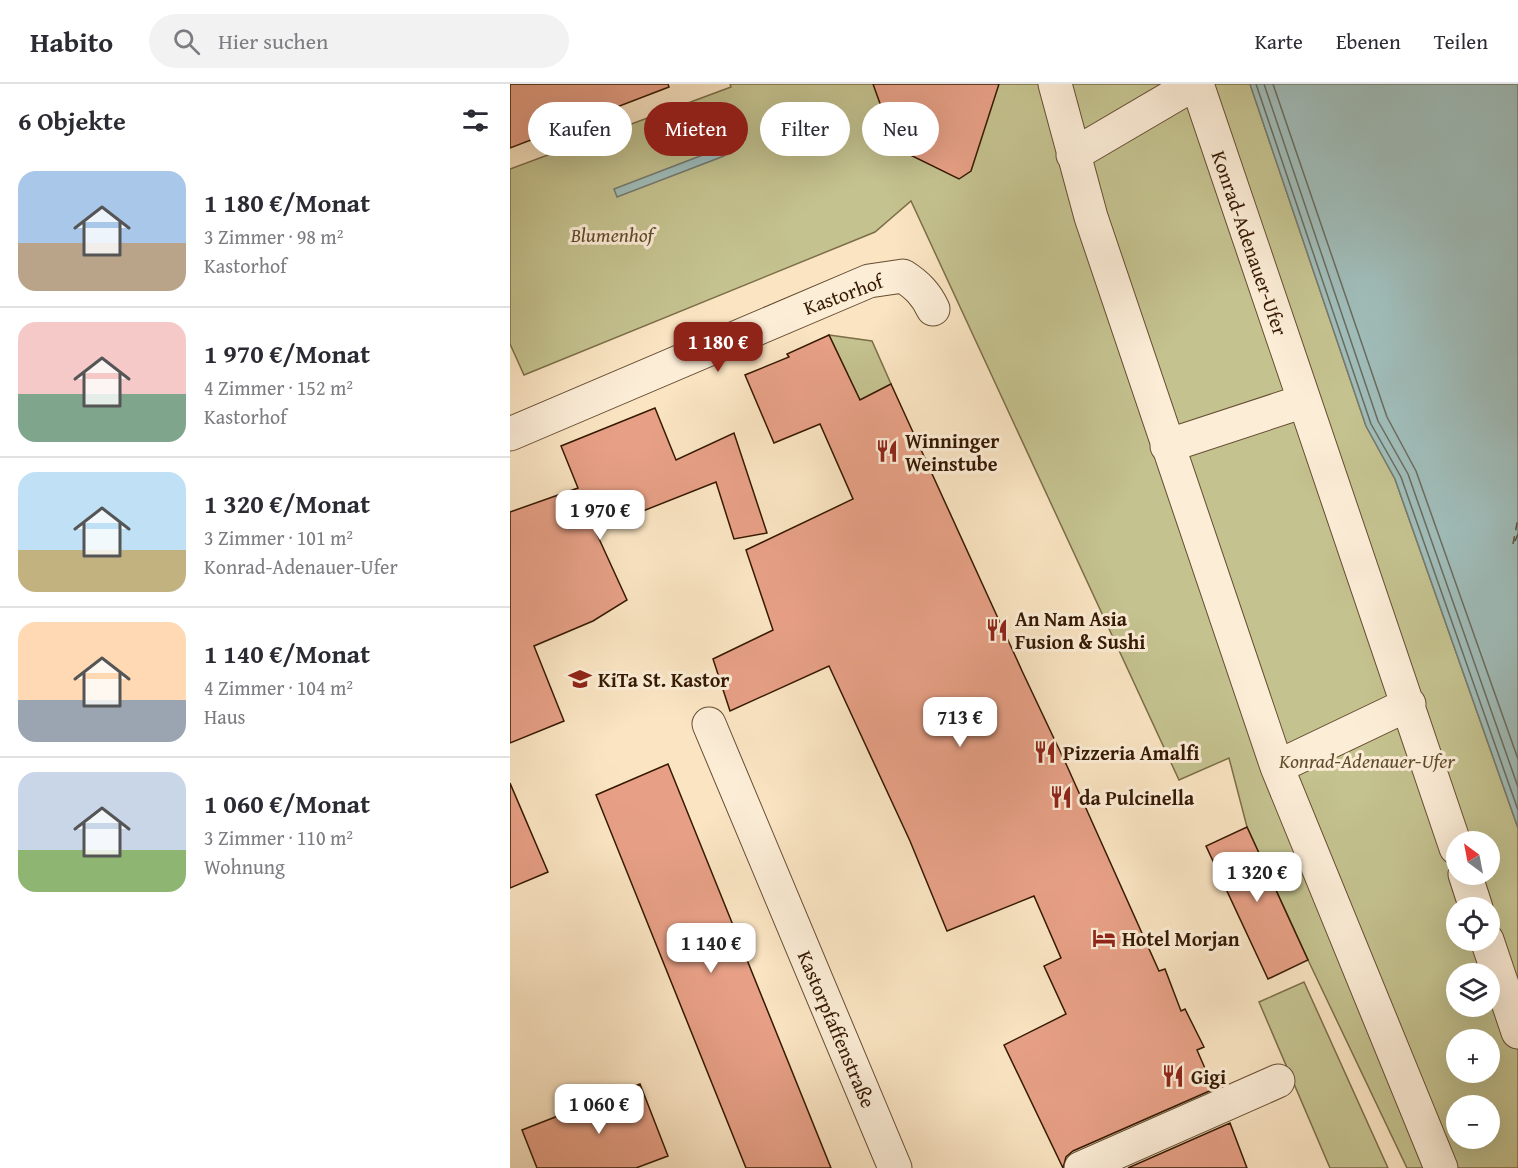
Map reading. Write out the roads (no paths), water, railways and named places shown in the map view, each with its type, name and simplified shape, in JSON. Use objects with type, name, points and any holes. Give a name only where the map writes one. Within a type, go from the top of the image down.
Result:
[{"type":"street","points":[[1055,84],[1091,217],[1277,767],[1441,1168]]},
{"type":"street","name":"Konrad-Adenauer-Ufer","points":[[1073,156],[1195,84],[1450,831]]},
{"type":"street","name":"Kastorhof","points":[[510,434],[869,281],[903,276],[915,283],[927,297],[933,309]]},
{"type":"street","points":[[1167,446],[1304,401]]},
{"type":"street","points":[[1277,767],[1408,704]]},
{"type":"street","name":"Kastorpfaffenstraße","points":[[710,724],[895,1168]]},
{"type":"street","points":[[1492,951],[1518,1032]]},
{"type":"street","points":[[1081,1168],[1278,1081]]},
{"type":"water","points":[[1250,84],[1518,84],[1518,828],[1395,479],[1366,426]]},
{"type":"water","points":[[700,156],[724,156],[617,197],[614,189]]},
{"type":"place","name":"Winninger Weinstube","points":[[887,451]]},
{"type":"place","name":"An Nam Asia Fusion & Sushi","points":[[997,630]]},
{"type":"place","name":"KiTa St. Kastor","points":[[580,679]]},
{"type":"place","name":"Pizzeria Amalfi","points":[[1045,752]]},
{"type":"place","name":"da Pulcinella","points":[[1061,797]]},
{"type":"place","name":"Hotel Morjan","points":[[1104,938]]},
{"type":"place","name":"Gigi","points":[[1173,1076]]},
{"type":"park label","name":"Blumenhof","points":[[612,234]]}]
